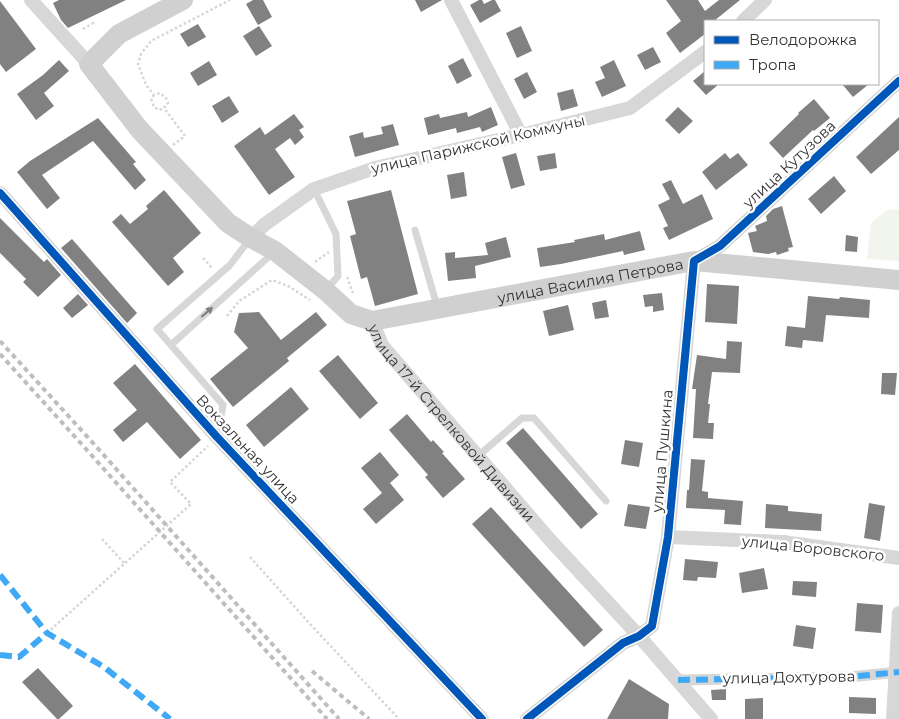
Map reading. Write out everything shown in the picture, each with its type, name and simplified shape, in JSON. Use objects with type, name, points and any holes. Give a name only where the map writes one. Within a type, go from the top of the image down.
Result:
[{"type":"main road","points":[[89,64],[119,34],[183,0]]},
{"type":"main road","name":"улица 17-й Стрелковой Дивизии","points":[[89,64],[139,129],[228,223],[275,251],[326,291],[351,314],[372,321]]},
{"type":"main road","name":"улица Василия Петрова","points":[[372,321],[694,261],[899,280]]},
{"type":"street","name":"улица 17-й Стрелковой Дивизии","points":[[31,0],[89,64]]},
{"type":"street","points":[[451,0],[521,135]]},
{"type":"street","points":[[743,20],[765,0]]},
{"type":"street","name":"улица Парижской Коммуны","points":[[251,238],[264,225],[314,189],[375,168],[630,108],[704,53]]},
{"type":"street","name":"улица Кутузова","points":[[694,261],[720,246],[899,81]]},
{"type":"street","name":"Вокзальная улица","points":[[0,193],[217,437],[482,719]]},
{"type":"street","name":"улица Пушкина","points":[[639,636],[652,626],[668,536],[694,261]]},
{"type":"street","name":"улица 17-й Стрелковой Дивизии","points":[[372,321],[382,345],[551,541],[639,636],[711,719]]},
{"type":"street","name":"улица Воровского","points":[[668,536],[783,542],[899,558]]},
{"type":"street","points":[[893,719],[898,672],[899,613]]},
{"type":"street","points":[[528,719],[623,643],[639,636]]},
{"type":"street","name":"улица Дохтурова","points":[[678,680],[849,677],[898,672]]},
{"type":"lane","points":[[314,189],[336,234],[338,276],[326,291]]},
{"type":"lane","points":[[415,230],[438,309]]},
{"type":"lane","points":[[217,437],[223,405],[157,329],[230,265],[251,238]]},
{"type":"lane","points":[[171,345],[275,251]]},
{"type":"lane","points":[[478,456],[522,418],[534,418],[606,501]]},
{"type":"path","points":[[154,95],[146,86],[138,64],[141,54],[151,41],[230,0]]},
{"type":"path","points":[[83,29],[95,22]]},
{"type":"path","points":[[160,93],[166,98],[168,103],[164,108],[159,110],[154,107],[151,99],[154,95],[160,93]]},
{"type":"path","points":[[162,154],[185,136],[164,108]]},
{"type":"path","points":[[227,316],[239,301],[272,280],[288,286],[319,258],[337,248]]},
{"type":"path","points":[[345,272],[354,296]]},
{"type":"path","points":[[48,633],[191,504],[170,482],[217,437]]},
{"type":"path","points":[[102,539],[125,564]]},
{"type":"path","points":[[250,556],[310,624],[399,719]]},
{"type":"shaded area","points":[[899,209],[899,261],[867,259],[871,223],[887,210]]},
{"type":"building","points":[[59,0],[126,0],[68,28],[61,20],[53,3]]},
{"type":"building","points":[[253,0],[263,0],[272,17],[258,25],[246,4]]},
{"type":"building","points":[[415,0],[442,0],[421,12]]},
{"type":"building","points":[[482,0],[484,4],[495,0],[501,11],[480,23],[470,5]]},
{"type":"building","points":[[666,0],[698,0],[705,11],[719,0],[740,0],[715,20],[704,20],[704,35],[680,53],[666,33],[681,21]]},
{"type":"building","points":[[0,1],[36,49],[6,72],[0,64]]},
{"type":"building","points":[[198,24],[206,37],[188,47],[180,34]]},
{"type":"building","points":[[259,26],[272,46],[256,56],[243,36]]},
{"type":"building","points":[[521,26],[532,51],[517,58],[506,33]]},
{"type":"building","points":[[653,47],[661,62],[645,70],[637,55]]},
{"type":"building","points":[[463,58],[472,76],[457,84],[448,66]]},
{"type":"building","points":[[59,60],[69,71],[44,93],[54,106],[36,120],[17,94],[43,75]]},
{"type":"building","points":[[614,60],[626,86],[602,97],[595,82],[605,78],[600,67]]},
{"type":"building","points":[[209,61],[217,75],[198,86],[190,73]]},
{"type":"building","points":[[527,72],[537,92],[524,99],[514,79]]},
{"type":"building","points":[[704,72],[704,85],[718,85],[706,95],[693,81]]},
{"type":"building","points":[[843,85],[868,85],[853,97]]},
{"type":"building","points":[[573,89],[578,106],[561,111],[557,93]]},
{"type":"building","points":[[229,96],[239,112],[222,123],[212,106]]},
{"type":"building","points":[[814,99],[830,118],[813,130],[783,158],[769,143]]},
{"type":"building","points":[[491,107],[498,125],[482,132],[480,127],[457,133],[456,128],[428,135],[424,118],[439,114],[440,118],[467,112],[468,117]]},
{"type":"building","points":[[678,107],[693,121],[679,134],[665,120]]},
{"type":"building","points":[[294,114],[304,127],[299,130],[304,137],[295,145],[290,138],[275,149],[295,177],[269,195],[234,146],[260,127],[265,135]]},
{"type":"building","points":[[899,117],[899,150],[871,174],[856,157]]},
{"type":"building","points":[[98,118],[136,162],[133,164],[146,180],[135,190],[93,141],[42,175],[60,198],[47,209],[17,172],[30,161]]},
{"type":"building","points":[[393,124],[399,145],[355,157],[349,136],[363,132],[364,138],[383,134],[381,127]]},
{"type":"building","points":[[516,153],[525,185],[511,189],[502,157]]},
{"type":"building","points":[[555,153],[557,168],[540,171],[537,156]]},
{"type":"building","points":[[725,153],[730,159],[738,153],[748,165],[716,190],[702,172]]},
{"type":"building","points":[[464,172],[467,196],[451,199],[447,175]]},
{"type":"building","points":[[834,176],[846,191],[821,214],[808,199]]},
{"type":"building","points":[[671,180],[683,204],[702,194],[713,219],[669,240],[663,228],[668,226],[658,205],[670,199],[662,184]]},
{"type":"building","points":[[164,190],[201,233],[173,258],[184,272],[168,286],[112,222],[121,214],[130,224],[148,209],[146,206]]},
{"type":"building","points":[[391,190],[418,294],[375,306],[367,277],[361,279],[350,236],[356,234],[347,201]]},
{"type":"building","points":[[782,206],[793,247],[788,248],[789,251],[777,255],[776,252],[768,254],[753,252],[748,233],[757,231],[755,226],[767,221],[766,216],[773,209]]},
{"type":"building","points":[[0,218],[44,262],[47,259],[61,275],[38,297],[23,282],[26,279],[0,253]]},
{"type":"building","points":[[640,231],[645,250],[624,255],[623,251],[540,267],[537,248],[575,242],[574,240],[604,234],[605,240]]},
{"type":"building","points":[[846,235],[858,237],[857,252],[845,251]]},
{"type":"building","points":[[506,237],[511,257],[475,266],[476,278],[448,281],[445,253],[455,252],[455,258],[488,255],[485,243]]},
{"type":"building","points":[[72,239],[137,313],[127,323],[61,248]]},
{"type":"building","points":[[707,284],[739,286],[737,324],[705,322]]},
{"type":"building","points":[[662,293],[664,310],[653,312],[653,306],[645,307],[643,295]]},
{"type":"building","points":[[78,294],[88,305],[72,318],[63,308]]},
{"type":"building","points":[[808,296],[870,300],[869,318],[826,315],[823,342],[803,340],[802,348],[785,346],[787,326],[805,328]]},
{"type":"building","points":[[606,300],[609,317],[595,319],[592,303]]},
{"type":"building","points":[[568,305],[574,330],[549,336],[543,311]]},
{"type":"building","points":[[259,312],[281,340],[316,312],[327,325],[287,358],[289,361],[233,407],[210,379],[248,348],[234,332],[239,313]]},
{"type":"building","points":[[727,341],[742,342],[740,373],[712,372],[708,423],[714,423],[713,439],[693,438],[696,389],[692,389],[697,355],[726,359]]},
{"type":"building","points":[[338,355],[378,403],[360,419],[319,371]]},
{"type":"building","points":[[135,364],[201,440],[180,459],[147,422],[123,442],[113,430],[137,410],[113,383]]},
{"type":"building","points":[[882,373],[897,373],[895,395],[881,394]]},
{"type":"building","points":[[291,387],[309,409],[264,447],[246,425]]},
{"type":"building","points":[[407,414],[431,442],[433,440],[444,452],[442,453],[465,479],[443,498],[425,477],[428,475],[389,430]]},
{"type":"building","points":[[523,428],[598,514],[581,529],[506,443]]},
{"type":"building","points":[[625,440],[643,443],[639,467],[621,464]]},
{"type":"building","points":[[380,452],[399,475],[390,483],[404,500],[376,524],[363,509],[382,493],[361,468]]},
{"type":"building","points":[[691,459],[705,460],[702,491],[708,492],[708,498],[743,501],[741,525],[724,524],[725,510],[686,508]]},
{"type":"building","points":[[869,503],[885,506],[880,541],[864,538]]},
{"type":"building","points":[[628,504],[650,507],[646,529],[624,526]]},
{"type":"building","points":[[766,504],[788,506],[788,511],[822,514],[821,531],[765,528]]},
{"type":"building","points":[[491,507],[603,630],[584,647],[472,524]]},
{"type":"building","points":[[685,559],[718,562],[716,578],[698,577],[697,581],[683,580]]},
{"type":"building","points":[[764,568],[768,589],[742,593],[739,573]]},
{"type":"building","points":[[793,581],[817,582],[816,597],[792,595]]},
{"type":"building","points":[[857,603],[883,605],[881,633],[855,631]]},
{"type":"building","points":[[796,625],[816,628],[813,649],[793,646]]},
{"type":"building","points":[[38,668],[73,706],[59,719],[22,682]]},
{"type":"building","points":[[629,679],[669,704],[668,719],[607,719]]},
{"type":"building","points":[[726,689],[726,700],[712,700],[711,690]]},
{"type":"building","points":[[849,697],[876,698],[876,714],[849,713]]},
{"type":"building","points":[[763,698],[763,719],[745,719],[745,699]]},
{"type":"railway","points":[[0,341],[339,719]]},
{"type":"railway","points":[[0,354],[327,719]]},
{"type":"railway","points":[[312,671],[369,719]]},
{"type":"marked path","points":[[0,575],[47,633],[104,667],[170,719]]},
{"type":"marked path","points":[[0,655],[19,657],[47,633]]},
{"type":"marked path","points":[[678,680],[849,677],[899,672]]},
{"type":"cycle path","points":[[527,719],[623,643],[639,636],[652,626],[668,537],[694,261],[720,246],[899,81]]},
{"type":"cycle path","points":[[0,193],[217,437],[482,719]]}]
